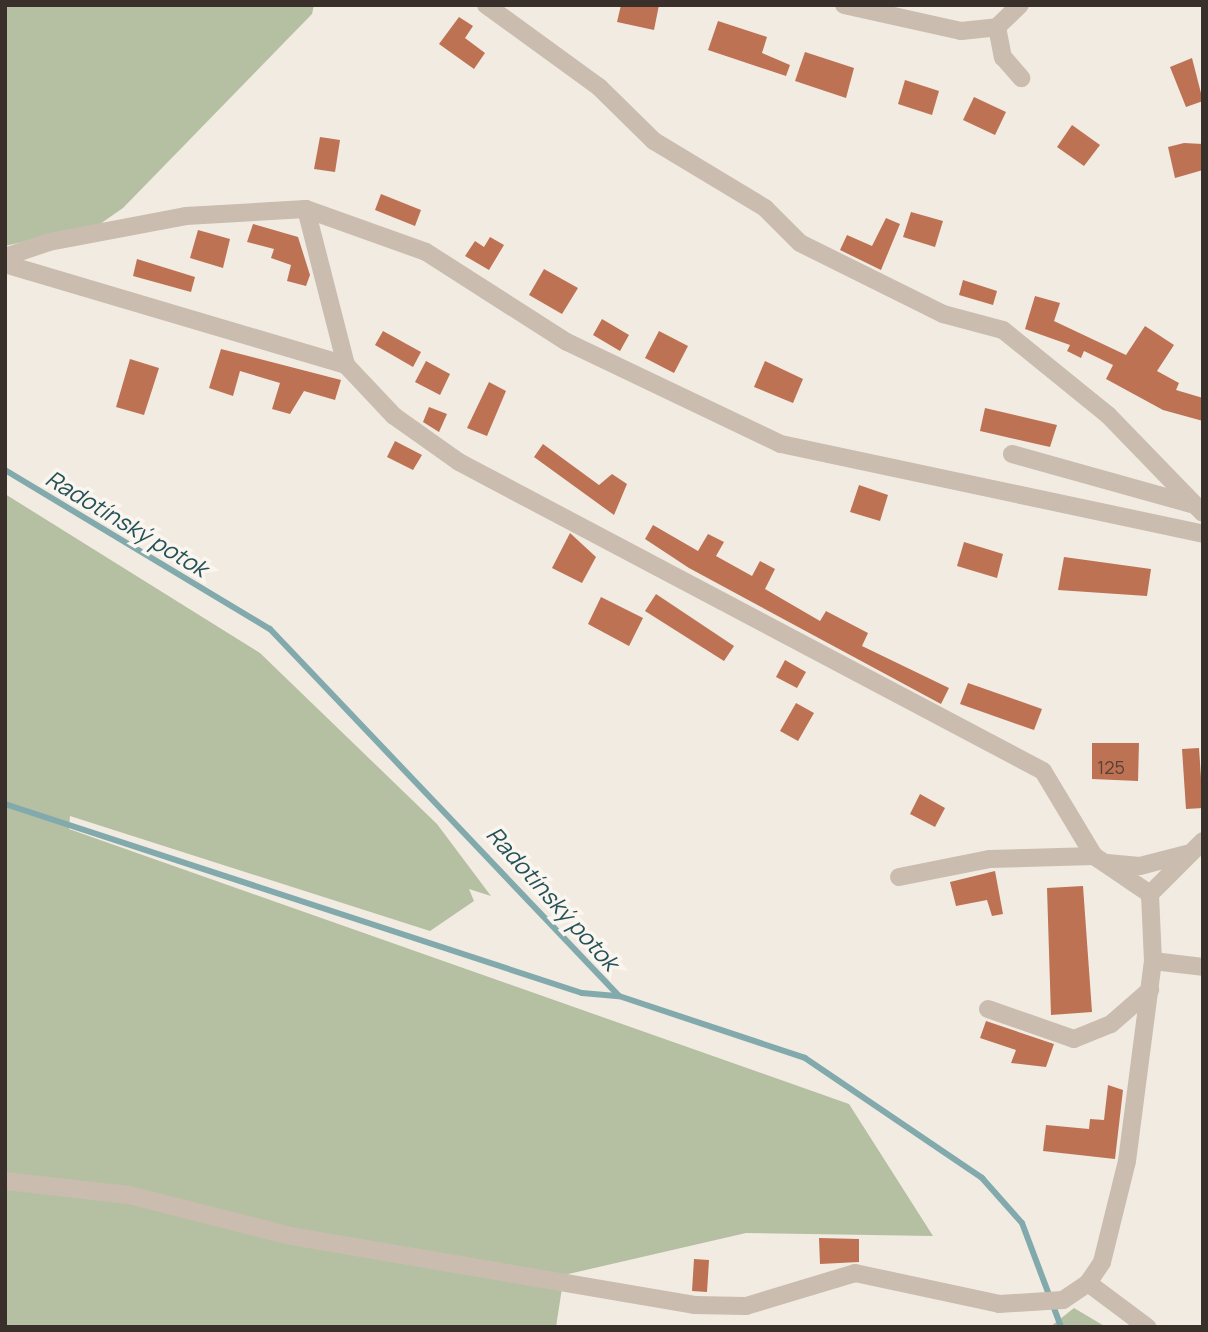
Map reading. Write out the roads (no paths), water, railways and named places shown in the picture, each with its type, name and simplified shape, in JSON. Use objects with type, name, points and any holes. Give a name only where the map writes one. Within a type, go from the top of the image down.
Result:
[{"type":"street","points":[[486,5],[599,87],[654,141],[765,208],[800,243],[943,314],[1003,330],[1108,415],[1199,509]]},
{"type":"street","points":[[844,5],[961,31],[997,27],[1020,5]]},
{"type":"street","points":[[997,27],[1003,57],[1021,78]]},
{"type":"street","points":[[306,209],[346,365],[394,415],[459,462],[1043,771],[1099,859],[1150,894]]},
{"type":"street","points":[[5,257],[49,242],[186,216],[306,209],[426,251],[567,342],[781,444],[1203,534]]},
{"type":"street","points":[[5,264],[346,365]]},
{"type":"street","points":[[1012,454],[1199,509]]},
{"type":"street","points":[[899,877],[990,859],[1099,859],[1161,863],[1199,844]]},
{"type":"street","points":[[5,1181],[129,1195],[291,1236],[694,1305],[746,1306],[855,1273],[999,1304],[1041,1306],[1063,1300],[1088,1283],[1102,1262],[1127,1161],[1153,961],[1150,894],[1199,844]]},
{"type":"street","points":[[1153,961],[1203,967]]},
{"type":"street","points":[[988,1009],[1074,1039],[1111,1024],[1150,990]]},
{"type":"street","points":[[1088,1283],[1147,1327]]},
{"type":"waterway","name":"Radotínský potok","points":[[5,470],[270,629],[619,996],[805,1058],[982,1178],[1022,1223],[1061,1327]]},
{"type":"waterway","points":[[5,804],[582,993],[619,996]]}]
